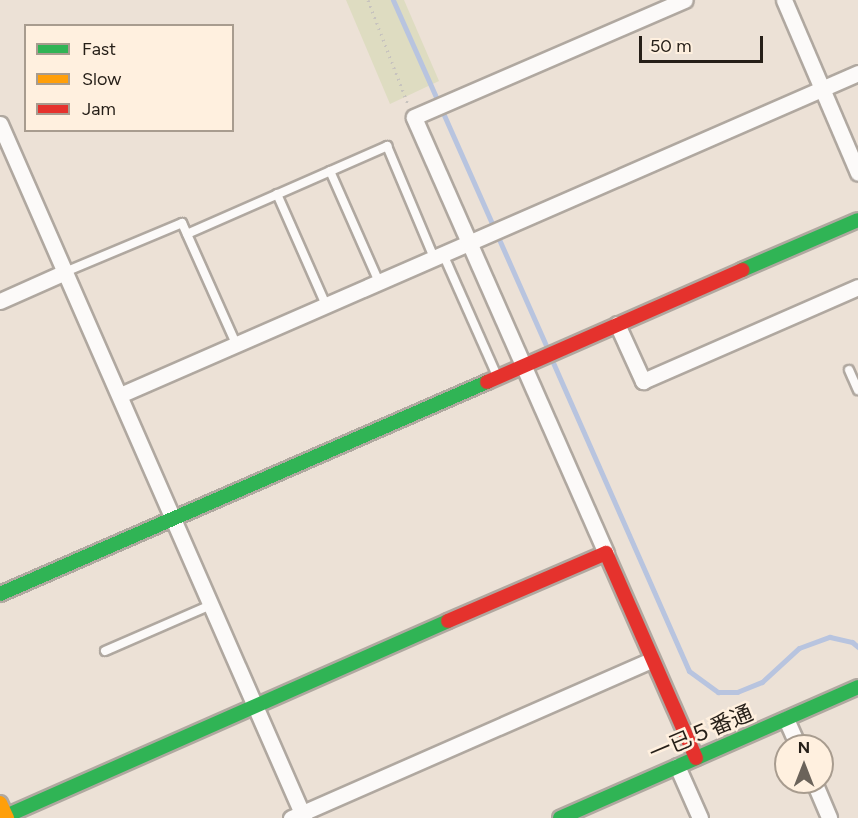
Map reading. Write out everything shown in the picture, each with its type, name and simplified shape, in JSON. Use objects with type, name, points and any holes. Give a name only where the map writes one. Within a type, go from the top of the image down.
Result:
[{"type":"street","points":[[685,0],[414,117],[526,367],[651,660],[696,758]]},
{"type":"street","points":[[784,0],[858,173]]},
{"type":"street","points":[[120,395],[858,73]]},
{"type":"street","points":[[0,124],[255,704],[299,816],[651,660]]},
{"type":"street","points":[[0,594],[526,367],[617,324],[858,220]]},
{"type":"street","points":[[0,300],[65,272]]},
{"type":"street","points":[[617,324],[643,381],[858,287]]},
{"type":"street","points":[[4,812],[606,554]]},
{"type":"street","name":"一已５番通","points":[[562,818],[858,687]]},
{"type":"street","points":[[786,719],[793,734]]},
{"type":"street","points":[[676,766],[700,818]]},
{"type":"street","points":[[819,794],[829,818]]},
{"type":"lane","points":[[187,234],[387,146],[498,378]]},
{"type":"lane","points":[[330,171],[379,282]]},
{"type":"lane","points":[[277,194],[326,305]]},
{"type":"lane","points":[[65,272],[182,223],[236,344]]},
{"type":"lane","points":[[849,370],[858,390]]},
{"type":"lane","points":[[105,651],[211,605]]},
{"type":"path","points":[[368,0],[414,117]]},
{"type":"shaded area","points":[[346,0],[404,0],[439,81],[390,104]]},
{"type":"waterway","points":[[393,0],[548,350]]},
{"type":"waterway","points":[[551,358],[689,671],[718,692],[737,692],[762,682],[799,648],[830,637],[852,642],[858,647]]},
{"type":"traffic: fast","points":[[742,270],[858,220]]},
{"type":"traffic: fast","points":[[0,594],[487,382]]},
{"type":"traffic: fast","points":[[6,816],[448,621]]},
{"type":"traffic: fast","points":[[560,818],[858,687]]},
{"type":"traffic: slow","points":[[0,803],[7,818]]},
{"type":"traffic: jam","points":[[487,382],[742,270]]},
{"type":"traffic: jam","points":[[448,621],[606,553],[696,758]]}]
